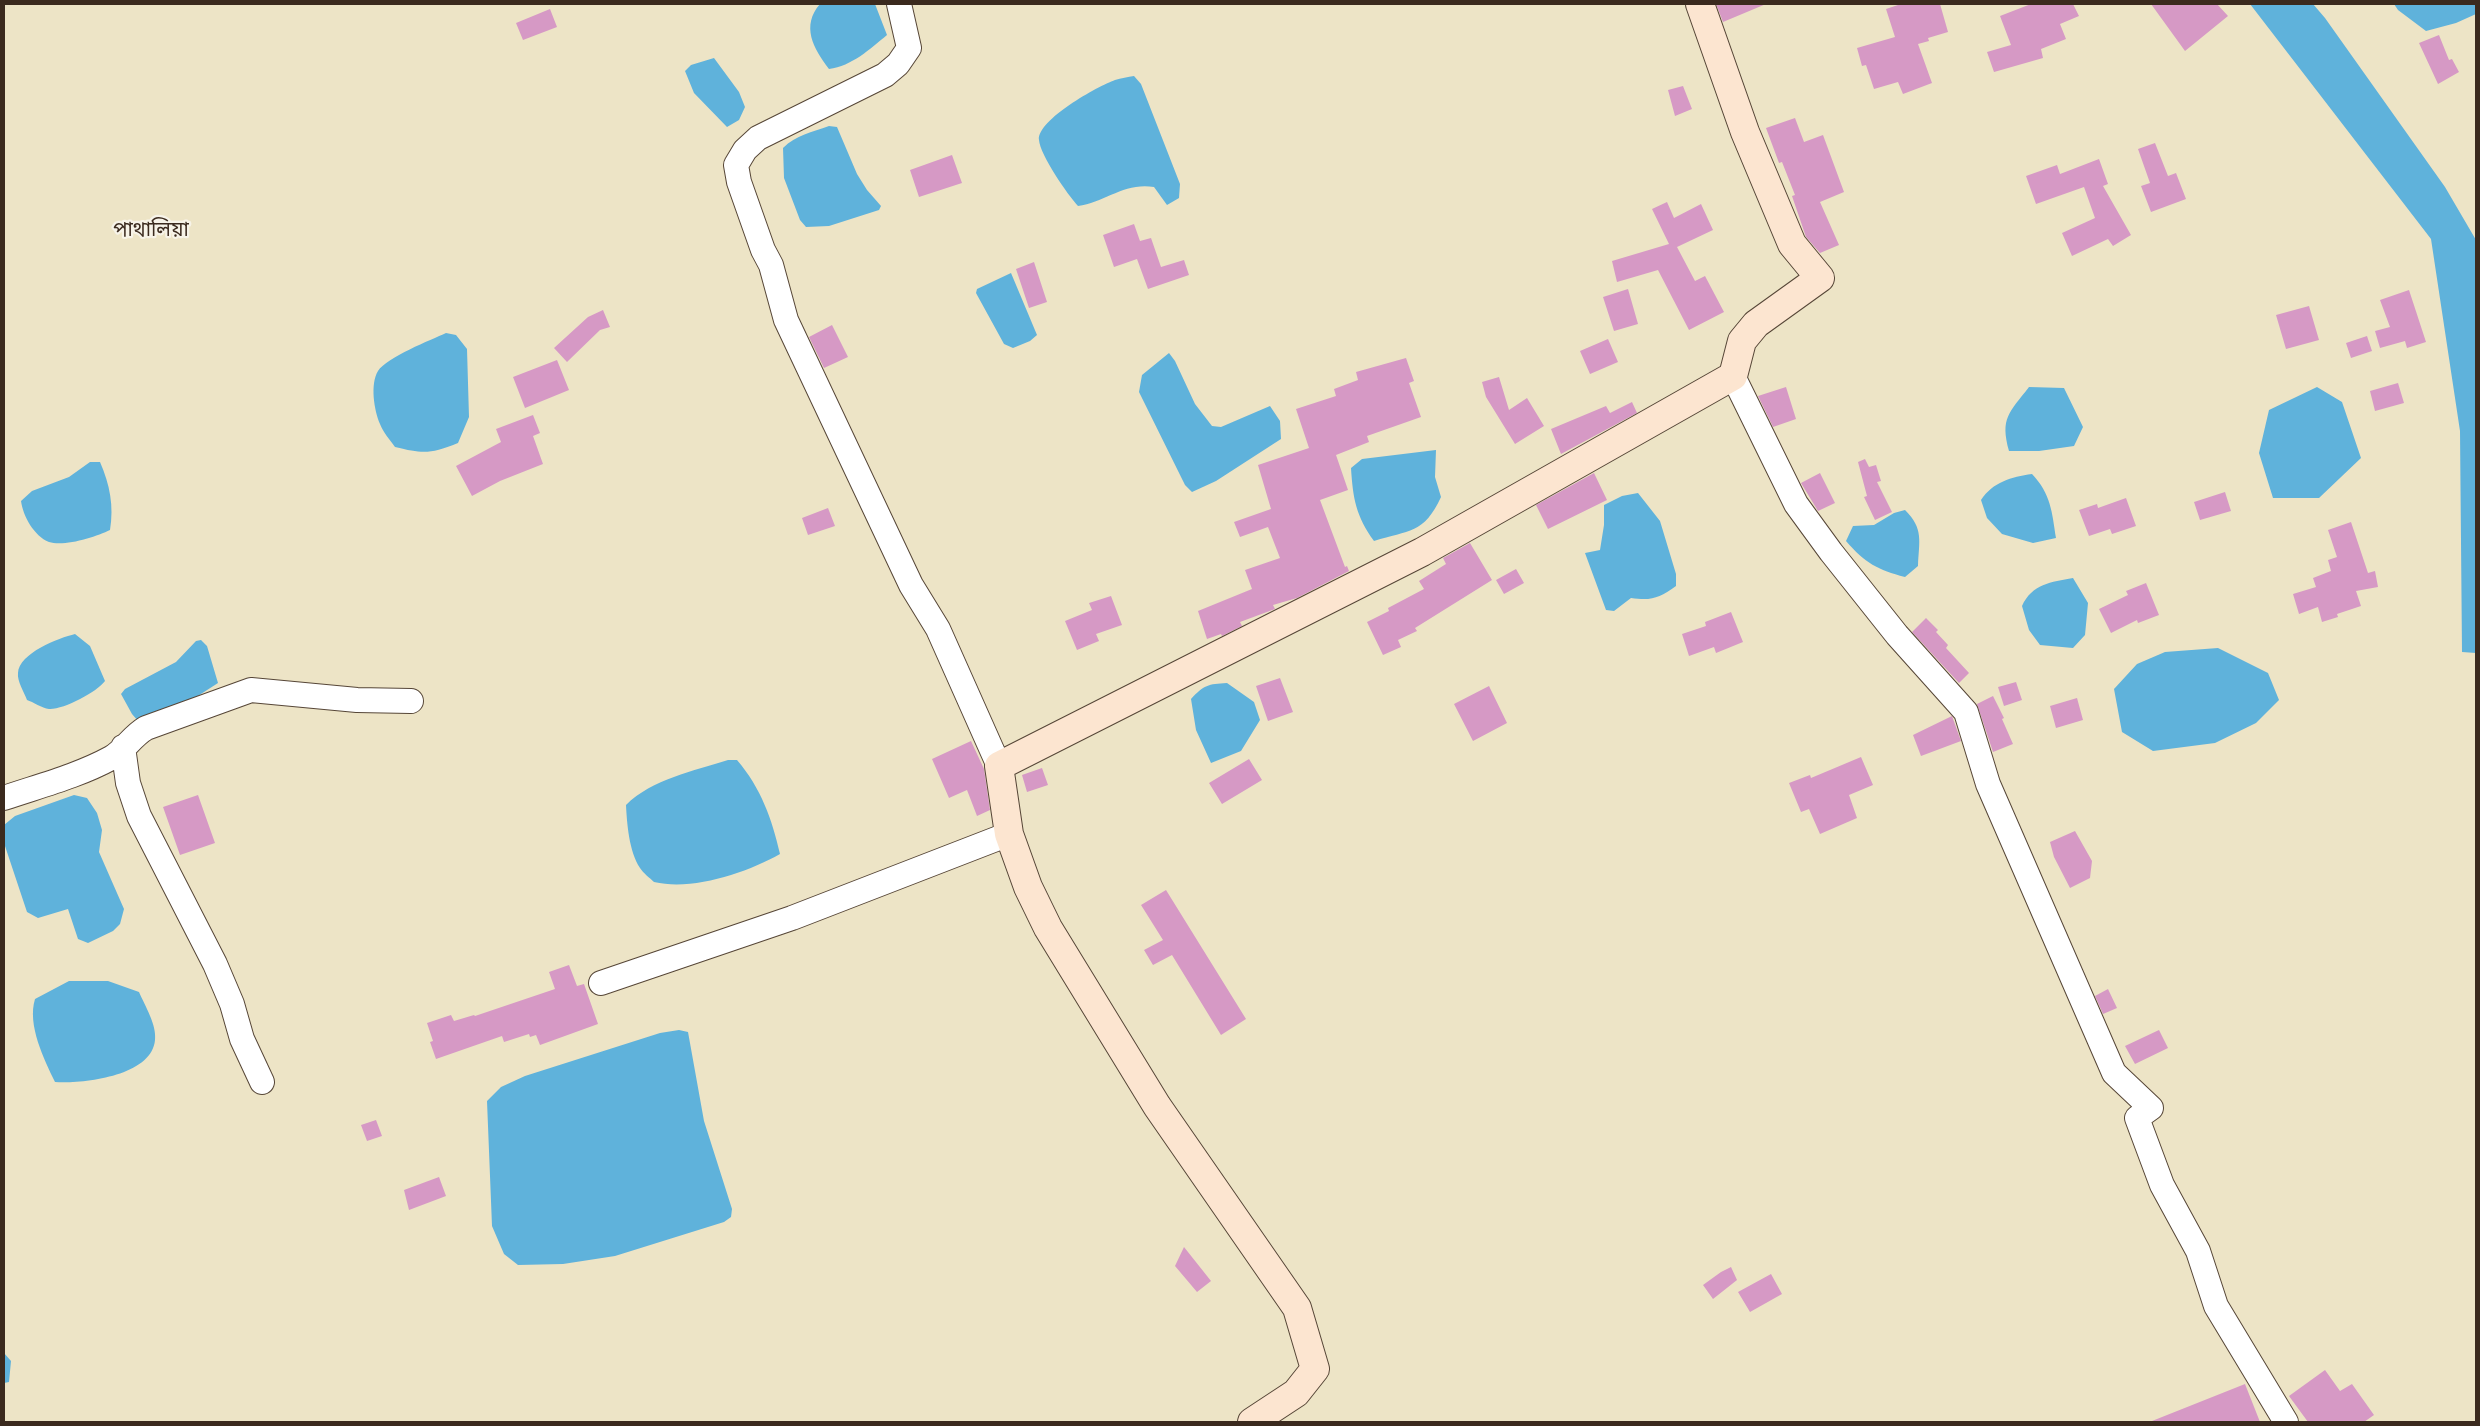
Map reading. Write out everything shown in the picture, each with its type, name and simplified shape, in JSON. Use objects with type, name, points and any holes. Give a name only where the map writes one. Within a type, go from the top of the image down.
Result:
[{"type":"street","points":[[899,4],[908,48],[898,64],[885,75],[758,138],[745,150],[736,165],[739,182],[763,250],[771,265],[786,320],[911,586],[938,629],[999,766],[1009,834],[1028,887],[1048,928],[1157,1106],[1297,1308],[1315,1369],[1296,1393],[1252,1422]]},
{"type":"street","points":[[1700,4],[1745,132],[1792,244],[1820,278],[1756,324],[1742,341],[1733,376],[1796,504],[1831,552],[1897,635],[1966,712],[1988,784],[2114,1073],[2150,1108],[2137,1118],[2162,1185],[2198,1251],[2216,1306],[2286,1422]]},
{"type":"street","points":[[999,766],[1422,552],[1733,376]]},
{"type":"street","points":[[4,798],[79,772],[112,758],[134,734],[146,728],[251,690],[357,700],[411,701]]},
{"type":"street","points":[[123,747],[128,783],[139,816],[215,964],[232,1004],[242,1039],[262,1082]]},
{"type":"street","points":[[601,983],[792,918],[1009,834]]},
{"type":"water","points":[[820,4],[875,4],[887,35],[853,61],[829,69],[818,53],[811,37],[811,20]]},
{"type":"water","points":[[2250,4],[2313,4],[2325,18],[2445,187],[2476,240],[2476,653],[2462,652],[2460,431],[2431,239]]},
{"type":"water","points":[[2394,4],[2476,4],[2476,14],[2456,23],[2426,31],[2398,10]]},
{"type":"water","points":[[714,58],[739,92],[745,107],[739,120],[727,127],[694,93],[685,71],[691,65]]},
{"type":"water","points":[[1134,76],[1141,84],[1180,184],[1179,198],[1167,205],[1154,187],[1144,186],[1124,190],[1097,201],[1078,206],[1044,155],[1039,140],[1041,132],[1058,114],[1083,96],[1115,80]]},
{"type":"water","points":[[829,126],[837,127],[857,174],[867,190],[881,206],[879,210],[829,226],[806,227],[800,220],[784,178],[783,148],[799,137]]},
{"type":"water","points":[[1011,273],[1037,335],[1030,341],[1013,348],[1004,344],[976,293],[977,289]]},
{"type":"water","points":[[446,333],[456,335],[467,349],[469,417],[458,443],[427,452],[395,447],[381,427],[376,412],[374,383],[378,371],[390,360]]},
{"type":"water","points":[[1169,353],[1175,361],[1195,404],[1212,426],[1221,427],[1270,406],[1280,421],[1281,439],[1216,481],[1192,492],[1185,485],[1139,392],[1142,375]]},
{"type":"water","points":[[2029,387],[2064,388],[2083,427],[2074,446],[2039,451],[2009,451],[2006,440],[2008,416]]},
{"type":"water","points":[[2317,387],[2342,402],[2361,458],[2319,498],[2273,498],[2259,453],[2269,410]]},
{"type":"water","points":[[1436,450],[1435,477],[1441,497],[1435,509],[1422,524],[1414,529],[1374,541],[1356,507],[1351,468],[1362,459]]},
{"type":"water","points":[[90,462],[100,462],[106,479],[111,504],[110,530],[97,536],[71,542],[49,542],[30,525],[21,501],[32,491],[69,477]]},
{"type":"water","points":[[2032,474],[2043,489],[2050,504],[2056,538],[2033,543],[2002,534],[1987,518],[1981,500],[1991,489],[2003,481]]},
{"type":"water","points":[[1638,493],[1660,521],[1676,574],[1676,586],[1655,598],[1631,598],[1614,611],[1606,610],[1585,553],[1600,550],[1604,525],[1604,505],[1622,496]]},
{"type":"water","points":[[1905,510],[1918,529],[1919,542],[1918,566],[1905,577],[1872,565],[1846,541],[1853,526],[1874,525],[1894,513]]},
{"type":"water","points":[[2073,578],[2088,603],[2085,635],[2073,648],[2040,645],[2029,630],[2022,606],[2031,593],[2043,585]]},
{"type":"water","points":[[75,634],[90,646],[105,681],[79,700],[55,709],[49,709],[27,700],[18,673],[25,659],[32,653],[59,639]]},
{"type":"water","points":[[201,640],[207,646],[218,683],[176,710],[138,721],[121,694],[125,689],[176,662],[196,641]]},
{"type":"water","points":[[2218,648],[2268,673],[2279,700],[2256,723],[2215,743],[2153,751],[2122,732],[2114,689],[2137,664],[2165,652]]},
{"type":"water","points":[[1227,683],[1254,702],[1260,720],[1241,751],[1211,763],[1196,730],[1191,699],[1207,686]]},
{"type":"water","points":[[728,760],[737,760],[753,782],[769,816],[780,854],[735,874],[702,882],[669,884],[654,882],[641,870],[633,854],[626,805],[636,796],[661,782]]},
{"type":"water","points":[[74,795],[87,798],[97,813],[102,830],[99,852],[124,909],[120,924],[113,931],[88,943],[78,939],[68,909],[38,918],[27,912],[4,843],[4,825],[15,816]]},
{"type":"water","points":[[69,981],[108,981],[139,992],[150,1016],[155,1034],[151,1052],[142,1062],[129,1070],[98,1079],[55,1082],[38,1042],[33,1020],[33,1009],[35,999]]},
{"type":"water","points":[[679,1030],[688,1032],[704,1121],[732,1209],[731,1217],[724,1222],[615,1256],[563,1264],[518,1265],[504,1254],[492,1226],[487,1101],[501,1087],[525,1076],[660,1033]]},
{"type":"water","points":[[4,1353],[11,1361],[9,1382],[4,1383]]},
{"type":"building","points":[[1716,4],[1766,4],[1723,22]]},
{"type":"building","points":[[1901,4],[1940,4],[1948,32],[1928,38],[1929,41],[1918,44],[1932,83],[1903,94],[1898,82],[1874,89],[1866,65],[1862,66],[1857,48],[1895,37],[1886,9]]},
{"type":"building","points":[[2031,4],[2073,4],[2079,16],[2060,24],[2066,39],[2041,49],[2043,58],[1994,72],[1987,52],[2011,45],[2000,16]]},
{"type":"building","points":[[2151,4],[2217,4],[2228,16],[2185,51]]},
{"type":"building","points":[[550,9],[557,27],[523,40],[516,23]]},
{"type":"building","points":[[2439,35],[2449,60],[2452,59],[2459,72],[2438,84],[2419,43]]},
{"type":"building","points":[[1683,86],[1692,109],[1675,116],[1668,90]]},
{"type":"building","points":[[1795,118],[1804,142],[1823,135],[1844,192],[1820,202],[1839,245],[1820,253],[1806,237],[1792,196],[1795,195],[1782,162],[1779,163],[1766,128]]},
{"type":"building","points":[[2155,143],[2168,176],[2176,173],[2186,199],[2151,212],[2141,186],[2150,183],[2138,149]]},
{"type":"building","points":[[952,155],[962,183],[919,197],[910,170]]},
{"type":"building","points":[[2099,159],[2108,184],[2103,186],[2131,235],[2113,246],[2108,239],[2072,256],[2062,233],[2095,218],[2084,187],[2036,204],[2026,176],[2057,165],[2060,174]]},
{"type":"building","points":[[1667,202],[1674,218],[1701,204],[1713,230],[1677,247],[1695,281],[1705,276],[1724,312],[1689,330],[1658,270],[1617,282],[1612,261],[1669,244],[1652,209]]},
{"type":"building","points":[[1134,224],[1140,241],[1151,238],[1161,267],[1184,260],[1189,275],[1148,289],[1137,259],[1114,267],[1103,235]]},
{"type":"building","points":[[1034,262],[1047,302],[1029,308],[1016,269]]},
{"type":"building","points":[[1628,289],[1638,324],[1614,331],[1603,297]]},
{"type":"building","points":[[2409,290],[2426,342],[2407,348],[2405,341],[2380,348],[2375,331],[2390,327],[2380,300]]},
{"type":"building","points":[[2309,306],[2319,340],[2286,349],[2276,315]]},
{"type":"building","points":[[603,310],[610,327],[600,330],[567,362],[554,348],[588,317]]},
{"type":"building","points":[[832,325],[848,357],[824,368],[809,337]]},
{"type":"building","points":[[2367,336],[2372,351],[2351,358],[2346,343]]},
{"type":"building","points":[[1608,339],[1618,362],[1590,374],[1580,351]]},
{"type":"building","points":[[1406,358],[1414,381],[1409,383],[1421,417],[1367,436],[1369,442],[1336,455],[1348,490],[1320,500],[1345,567],[1347,566],[1349,571],[1297,598],[1273,605],[1275,609],[1240,622],[1242,626],[1222,636],[1221,634],[1207,639],[1198,611],[1252,589],[1245,570],[1280,558],[1268,527],[1240,537],[1234,522],[1271,509],[1258,465],[1309,448],[1296,409],[1336,396],[1334,389],[1358,380],[1356,372]]},
{"type":"building","points":[[557,360],[569,390],[525,408],[513,377]]},
{"type":"building","points":[[1499,377],[1509,410],[1527,398],[1544,426],[1515,444],[1486,397],[1482,382]]},
{"type":"building","points":[[2398,383],[2404,403],[2375,411],[2370,391]]},
{"type":"building","points":[[1786,387],[1796,419],[1773,427],[1758,396]]},
{"type":"building","points":[[1632,402],[1637,413],[1561,454],[1551,429],[1606,406],[1610,413]]},
{"type":"building","points":[[533,415],[540,433],[533,436],[543,464],[500,481],[472,496],[456,466],[501,442],[496,429]]},
{"type":"building","points":[[1865,459],[1869,467],[1876,465],[1881,481],[1877,482],[1892,512],[1875,520],[1864,497],[1867,496],[1858,462]]},
{"type":"building","points":[[1594,473],[1607,500],[1548,529],[1536,505]]},
{"type":"building","points":[[1820,473],[1835,503],[1818,511],[1801,483]]},
{"type":"building","points":[[2225,492],[2231,511],[2200,520],[2194,502]]},
{"type":"building","points":[[2126,498],[2136,526],[2112,534],[2110,529],[2089,536],[2079,510],[2097,504],[2098,508]]},
{"type":"building","points":[[828,508],[835,526],[808,535],[802,518]]},
{"type":"building","points":[[2351,522],[2368,573],[2375,571],[2378,587],[2356,591],[2361,606],[2337,614],[2338,617],[2322,622],[2318,607],[2299,614],[2293,594],[2316,587],[2313,578],[2331,571],[2328,560],[2337,557],[2328,530]]},
{"type":"building","points":[[1470,543],[1492,580],[1415,628],[1417,631],[1398,640],[1401,647],[1383,655],[1367,622],[1389,611],[1388,608],[1424,589],[1419,581],[1446,564],[1443,558]]},
{"type":"building","points":[[1516,569],[1524,583],[1504,594],[1496,580]]},
{"type":"building","points":[[2146,583],[2159,615],[2138,623],[2137,620],[2111,633],[2099,609],[2128,595],[2126,591]]},
{"type":"building","points":[[1111,596],[1122,625],[1096,634],[1099,641],[1077,650],[1065,621],[1092,610],[1089,603]]},
{"type":"building","points":[[1731,612],[1743,642],[1716,653],[1714,647],[1689,656],[1682,634],[1706,626],[1705,622]]},
{"type":"building","points":[[1926,618],[1938,630],[1936,632],[1948,645],[1946,648],[1969,673],[1959,683],[1912,632]]},
{"type":"building","points":[[1280,678],[1293,712],[1268,721],[1256,686]]},
{"type":"building","points":[[2016,682],[2022,700],[2004,706],[1998,687]]},
{"type":"building","points":[[1489,686],[1507,723],[1473,741],[1454,704]]},
{"type":"building","points":[[1993,696],[2004,718],[2002,719],[2013,744],[1993,752],[1977,704]]},
{"type":"building","points":[[2077,698],[2083,720],[2056,728],[2050,706]]},
{"type":"building","points":[[1952,716],[1961,741],[1921,756],[1913,735]]},
{"type":"building","points":[[971,741],[984,769],[990,810],[977,816],[967,790],[949,798],[932,759]]},
{"type":"building","points":[[1861,757],[1873,785],[1849,795],[1857,818],[1820,834],[1809,809],[1801,812],[1789,783],[1810,775],[1811,778]]},
{"type":"building","points":[[1249,759],[1262,780],[1222,804],[1209,783]]},
{"type":"building","points":[[1042,768],[1048,785],[1027,792],[1022,775]]},
{"type":"building","points":[[198,795],[215,843],[180,855],[163,807]]},
{"type":"building","points":[[2075,831],[2092,861],[2090,878],[2070,888],[2054,857],[2050,842]]},
{"type":"building","points":[[1166,890],[1246,1019],[1221,1035],[1172,955],[1153,965],[1144,950],[1163,940],[1141,905]]},
{"type":"building","points":[[569,965],[577,986],[584,984],[598,1024],[540,1045],[536,1035],[530,1037],[529,1034],[504,1042],[502,1036],[436,1059],[430,1042],[433,1041],[427,1023],[451,1015],[454,1021],[475,1016],[555,989],[549,972]]},
{"type":"building","points":[[2108,989],[2117,1008],[2103,1014],[2095,996]]},
{"type":"building","points":[[2159,1030],[2168,1048],[2135,1064],[2125,1046]]},
{"type":"building","points":[[376,1120],[382,1136],[367,1141],[361,1125]]},
{"type":"building","points":[[439,1177],[446,1196],[409,1210],[404,1190]]},
{"type":"building","points":[[1184,1247],[1211,1281],[1197,1292],[1175,1266]]},
{"type":"building","points":[[1731,1267],[1737,1280],[1713,1299],[1703,1285]]},
{"type":"building","points":[[1771,1274],[1782,1294],[1750,1312],[1738,1292]]},
{"type":"building","points":[[2325,1370],[2340,1391],[2352,1384],[2374,1415],[2364,1422],[2308,1422],[2289,1396]]},
{"type":"building","points":[[2245,1384],[2260,1422],[2152,1422],[2152,1421]]},
{"type":"district","name":"পাথালিয়া","points":[[151,233]]}]
